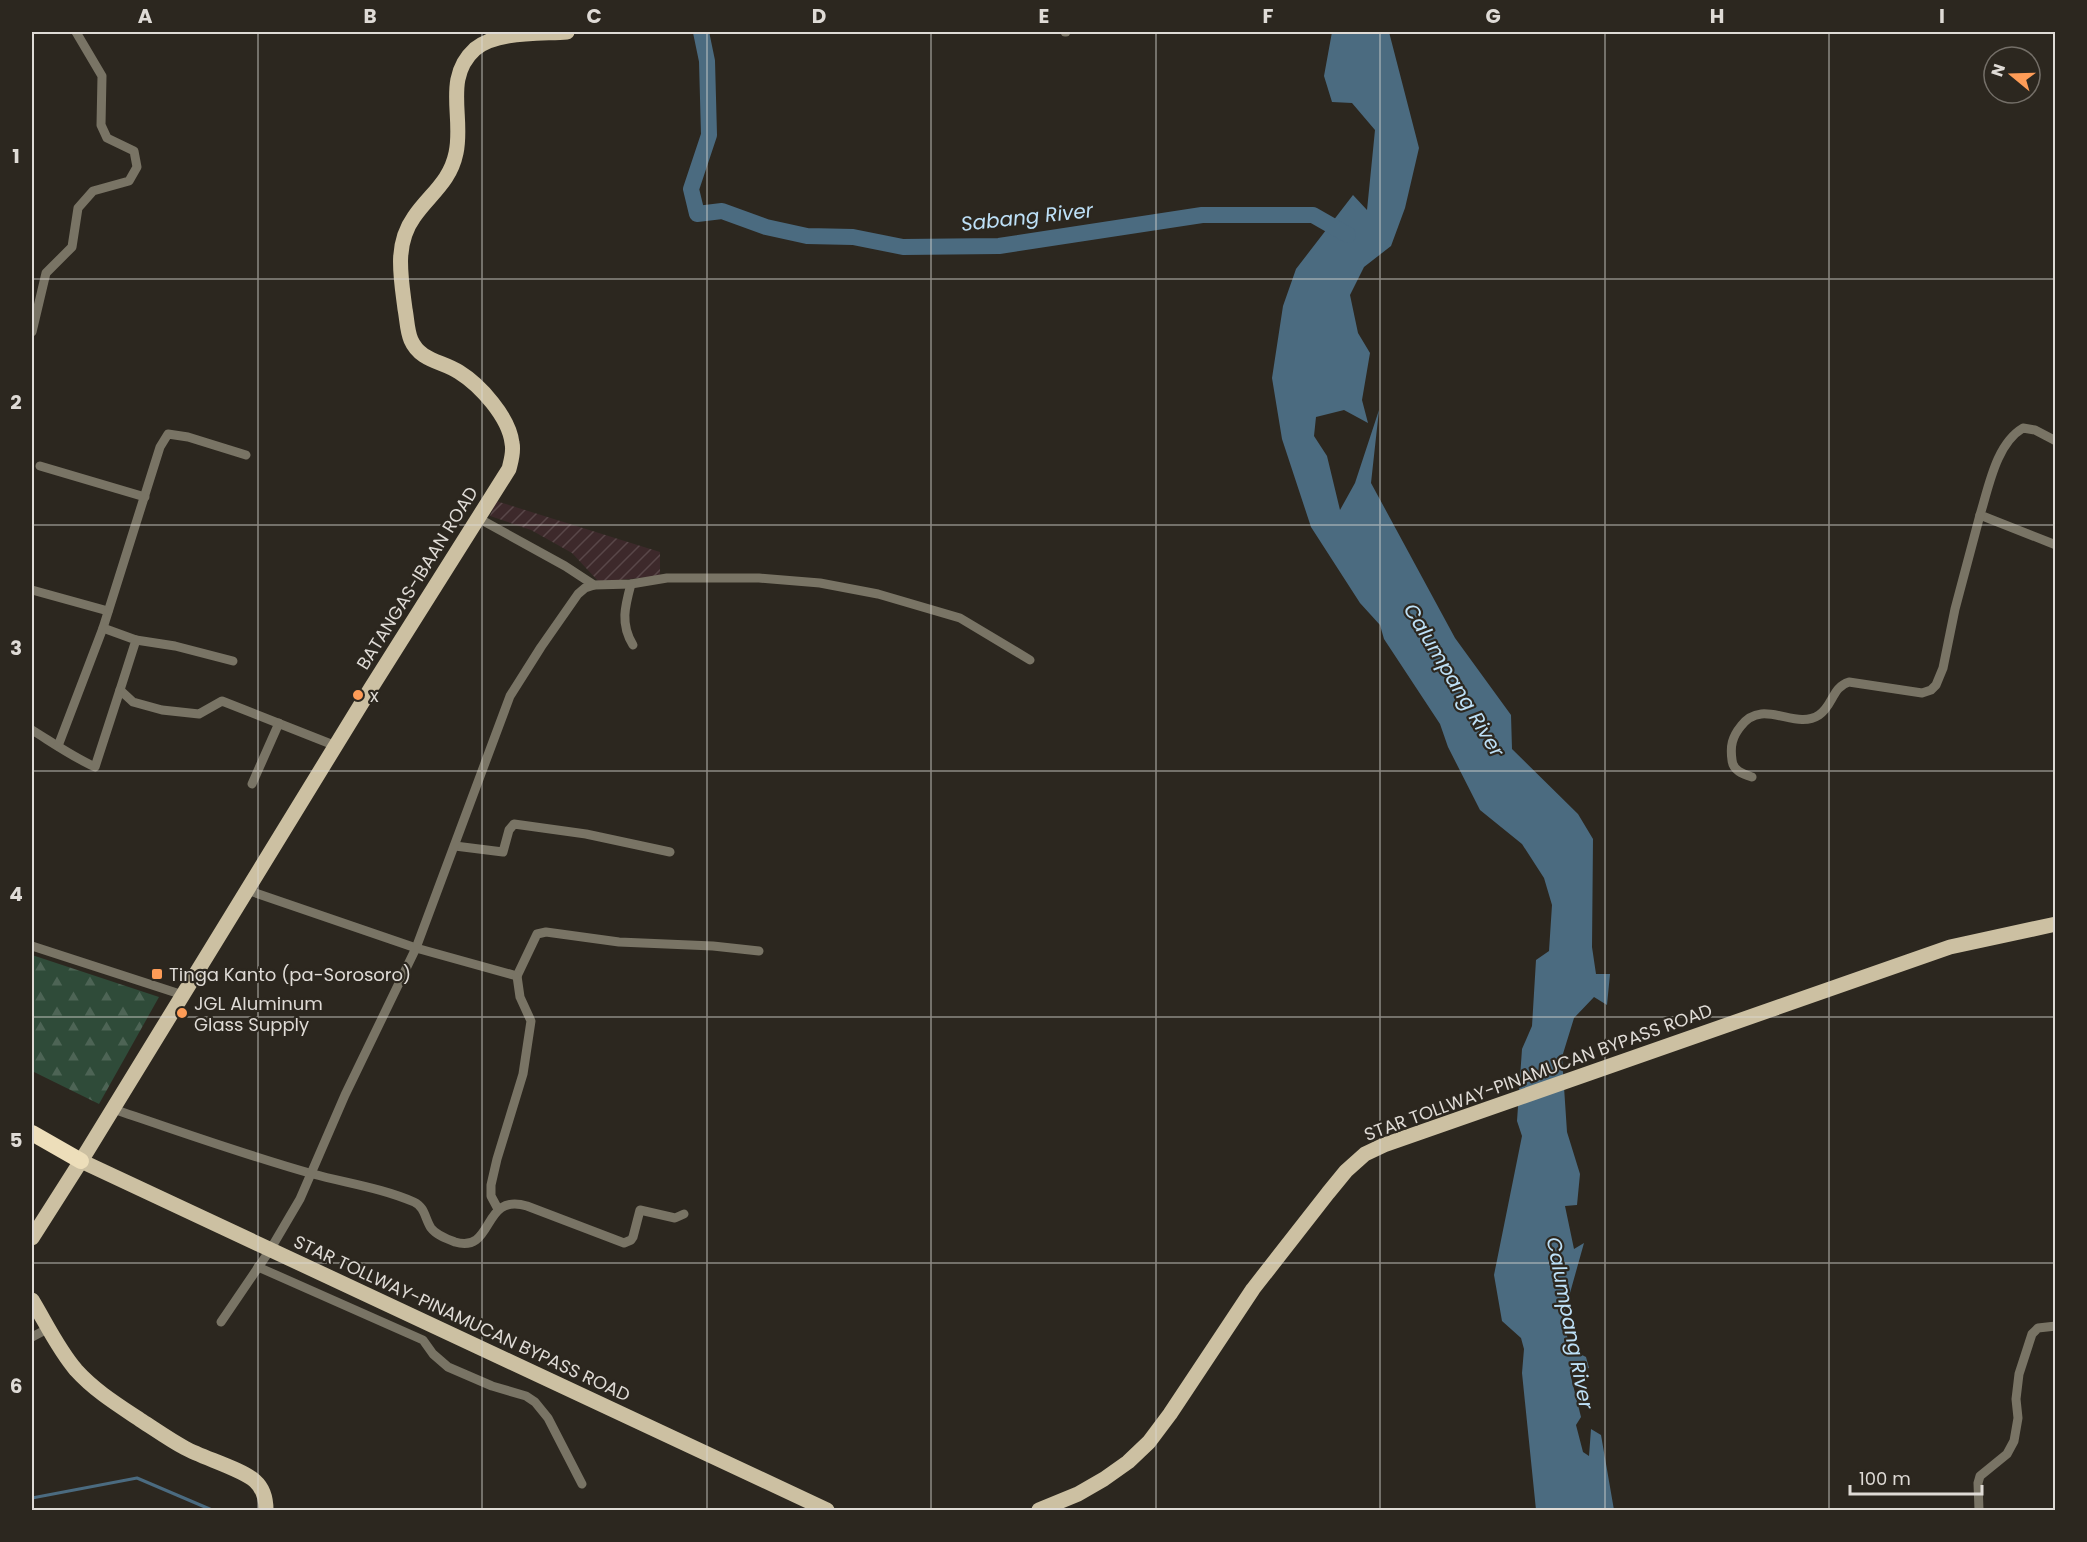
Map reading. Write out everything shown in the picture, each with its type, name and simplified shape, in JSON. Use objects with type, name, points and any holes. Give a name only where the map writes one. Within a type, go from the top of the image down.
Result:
[{"type":"highway","points":[[32,1133],[81,1161]]},
{"type":"highway","points":[[32,1141],[81,1161]]},
{"type":"main road","name":"BATANGAS-IBAAN ROAD","points":[[32,1238],[509,470],[513,446],[511,435],[494,404],[457,370],[422,356],[416,349],[409,332],[399,255],[402,242],[414,217],[448,177],[458,141],[455,86],[460,71],[469,56],[481,45],[500,37],[567,32]]},
{"type":"main road","name":"STAR TOLLWAY-PINAMUCAN BYPASS ROAD","points":[[1039,1510],[1078,1494],[1104,1479],[1128,1462],[1149,1442],[1253,1289],[1346,1171],[1365,1154],[1425,1130],[1950,947],[2055,924]]},
{"type":"main road","name":"STAR TOLLWAY-PINAMUCAN BYPASS ROAD","points":[[81,1161],[826,1510]]},
{"type":"main road","points":[[32,1300],[66,1357],[89,1383],[105,1397],[182,1447],[204,1459],[250,1477],[257,1483],[266,1500],[266,1510]]},
{"type":"street","points":[[32,332],[46,273],[72,247],[78,208],[93,191],[129,181],[137,167],[134,151],[107,138],[101,125],[102,76],[76,32]]},
{"type":"street","points":[[1752,777],[1739,772],[1732,765],[1730,748],[1733,735],[1751,716],[1764,713],[1808,719],[1819,715],[1828,706],[1833,694],[1841,684],[1849,682],[1922,693],[1931,690],[1936,685],[1943,668],[1954,609],[1980,514],[2002,450],[2015,433],[2023,428],[2055,438]]},
{"type":"street","points":[[58,746],[102,628],[160,447],[168,434],[188,437],[246,455]]},
{"type":"street","points":[[40,465],[145,497]]},
{"type":"street","points":[[1980,514],[2055,545]]},
{"type":"street","points":[[478,518],[565,566],[594,585]]},
{"type":"street","points":[[221,1322],[270,1250],[300,1199],[345,1095],[416,948],[510,696],[541,647],[578,594],[585,588],[594,585],[631,584],[667,578],[793,580],[878,594],[960,618],[1030,660]]},
{"type":"street","points":[[631,584],[625,606],[624,624],[633,645]]},
{"type":"street","points":[[32,590],[108,610]]},
{"type":"street","points":[[102,628],[136,640],[175,646],[233,661]]},
{"type":"street","points":[[32,730],[70,756],[95,767],[136,640]]},
{"type":"street","points":[[120,690],[133,702],[162,710],[199,714],[222,701],[336,746]]},
{"type":"street","points":[[252,784],[279,723]]},
{"type":"street","points":[[455,846],[503,852],[509,830],[514,824],[586,834],[670,852]]},
{"type":"street","points":[[247,890],[416,948],[517,976]]},
{"type":"street","points":[[498,1209],[491,1197],[491,1185],[523,1074],[531,1021],[520,997],[517,976],[537,934],[555,932],[619,942],[713,946],[759,951]]},
{"type":"street","points":[[32,946],[183,995]]},
{"type":"street","points":[[112,1109],[311,1174],[370,1188],[414,1203],[421,1207],[432,1229],[438,1235],[465,1244],[482,1235],[498,1209],[513,1203],[624,1243],[631,1240],[640,1210],[675,1218],[684,1214]]},
{"type":"street","points":[[258,1267],[423,1340],[439,1361],[460,1374],[492,1386],[514,1391],[535,1402],[548,1418],[582,1484]]},
{"type":"street","points":[[1979,1510],[1980,1476],[2007,1454],[2014,1441],[2018,1418],[2016,1399],[2019,1374],[2032,1334],[2038,1328],[2055,1326]]},
{"type":"street","points":[[32,1337],[49,1328]]},
{"type":"shaded area","points":[[496,501],[660,552],[660,576],[599,582],[572,553],[531,530],[490,516]]},
{"type":"green space","points":[[32,955],[159,997],[99,1104],[32,1071]]},
{"type":"water","name":"Calumpang River","points":[[1332,32],[1389,32],[1419,148],[1405,208],[1391,246],[1364,267],[1350,295],[1358,333],[1370,353],[1362,400],[1368,423],[1344,410],[1316,417],[1314,436],[1327,456],[1340,510],[1355,483],[1379,410],[1371,483],[1455,638],[1511,715],[1512,749],[1578,814],[1593,839],[1592,947],[1596,974],[1610,974],[1607,1005],[1594,997],[1574,1018],[1562,1057],[1567,1132],[1580,1174],[1577,1205],[1565,1206],[1574,1249],[1584,1243],[1563,1318],[1570,1349],[1586,1357],[1589,1368],[1570,1373],[1581,1417],[1576,1425],[1583,1452],[1589,1456],[1591,1429],[1601,1435],[1614,1510],[1536,1510],[1522,1373],[1524,1349],[1521,1338],[1502,1321],[1494,1275],[1522,1136],[1517,1121],[1522,1049],[1532,1026],[1536,960],[1549,951],[1552,905],[1544,878],[1522,844],[1480,810],[1448,747],[1440,724],[1384,639],[1380,625],[1360,603],[1311,527],[1282,439],[1272,378],[1283,306],[1296,269],[1353,195],[1367,210],[1375,130],[1352,103],[1332,102],[1324,76]]},
{"type":"waterway","name":"Sabang River","points":[[701,32],[707,61],[709,135],[691,189],[697,214],[722,211],[766,227],[807,236],[853,237],[903,247],[999,246],[1202,215],[1313,215],[1348,235]]},
{"type":"waterway","points":[[32,1498],[137,1478],[212,1510]]},
{"type":"place","name":"x","points":[[358,695]]},
{"type":"place","name":"Tinga Kanto (pa-Sorosoro)","points":[[157,974]]},
{"type":"place","name":"JGL Aluminum Glass Supply","points":[[182,1013]]}]
